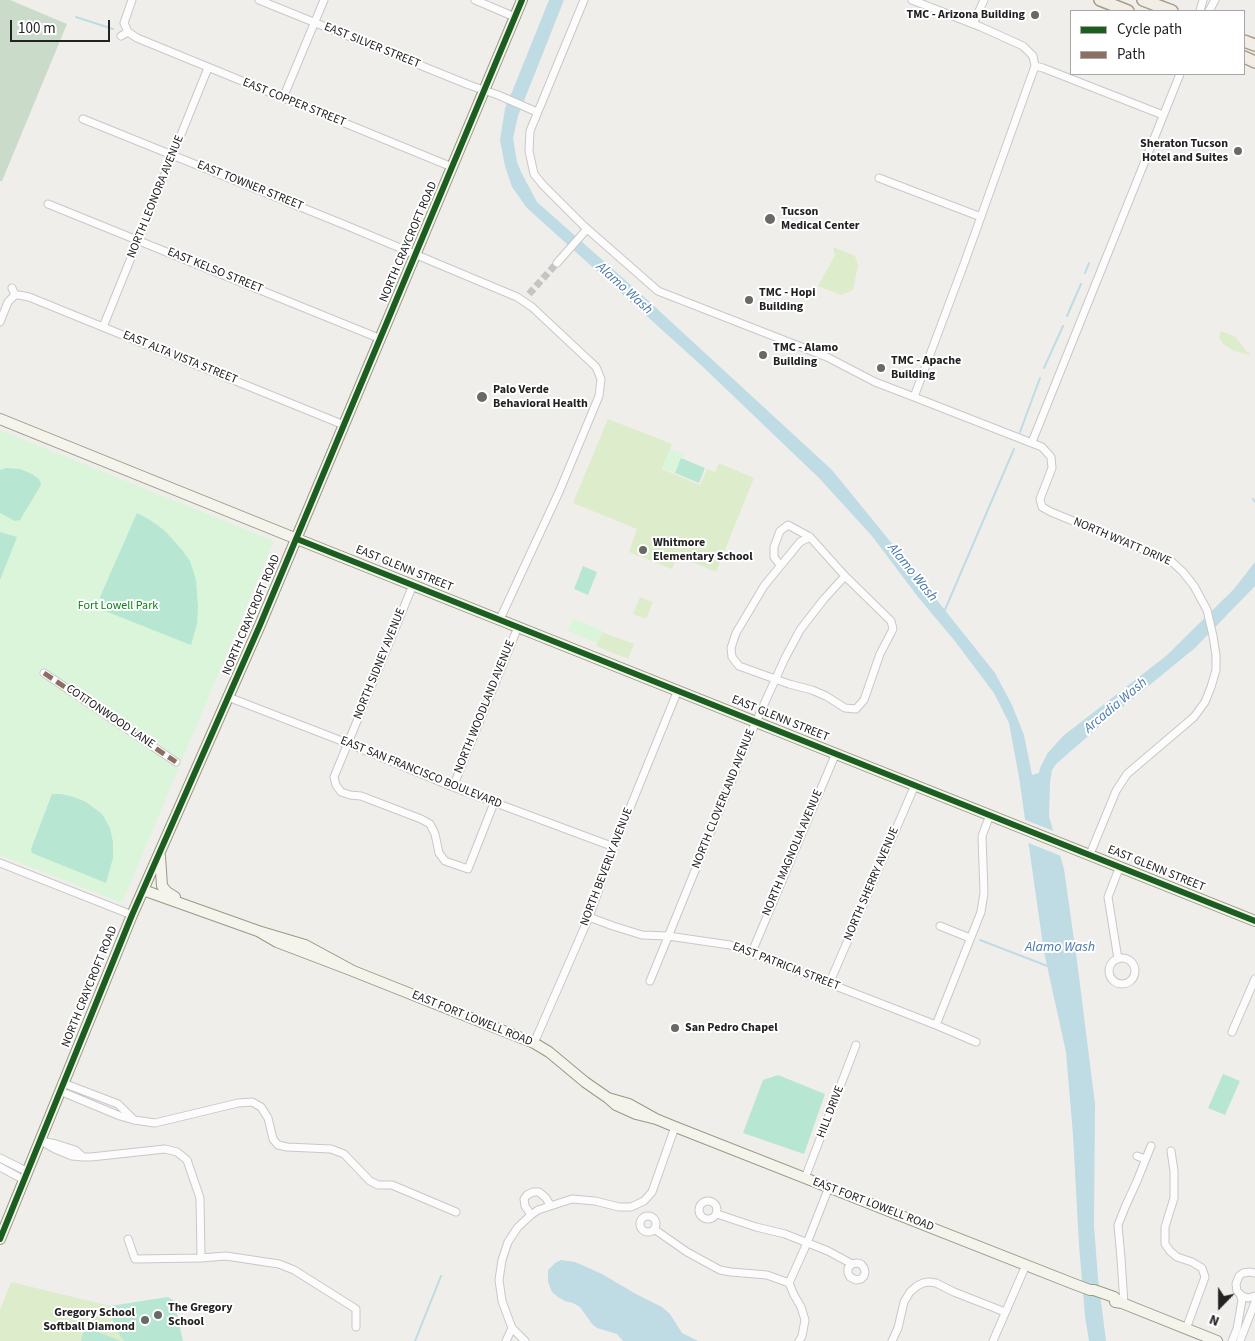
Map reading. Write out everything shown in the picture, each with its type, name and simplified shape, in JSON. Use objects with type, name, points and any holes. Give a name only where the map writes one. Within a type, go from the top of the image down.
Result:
[{"type":"main road","points":[[1100,0],[1125,10]]},
{"type":"main road","points":[[1144,0],[1169,10]]},
{"type":"street","name":"EAST COPPER STREET","points":[[132,0],[124,23],[124,34],[452,167]]},
{"type":"street","name":"EAST SILVER STREET","points":[[260,0],[538,112]]},
{"type":"street","points":[[284,98],[324,0]]},
{"type":"street","points":[[475,0],[515,16]]},
{"type":"street","name":"NORTH CRAYCROFT ROAD","points":[[0,1239],[132,915],[297,539],[522,0]]},
{"type":"street","name":"NORTH WYATT DRIVE","points":[[584,0],[530,131],[529,151],[534,174],[585,232],[658,291],[827,357],[875,382],[1042,447],[1050,457],[1052,468],[1040,499],[1042,507],[1171,561],[1194,586],[1207,610],[1213,636],[1216,670],[1212,687],[1205,702],[1194,716],[1127,774],[1116,790],[1090,854]]},
{"type":"street","points":[[912,0],[1022,46],[1033,56],[1035,66],[914,397]]},
{"type":"street","points":[[973,24],[984,0]]},
{"type":"street","points":[[1035,66],[1163,115]]},
{"type":"street","name":"NORTH LEONORA AVENUE","points":[[103,327],[208,68]]},
{"type":"street","points":[[1032,442],[1180,75]]},
{"type":"street","name":"EAST TOWNER STREET","points":[[83,119],[510,294],[532,307],[596,367],[601,379],[599,396],[500,619]]},
{"type":"street","points":[[879,178],[981,217]]},
{"type":"street","name":"EAST KELSO STREET","points":[[48,204],[380,338]]},
{"type":"street","points":[[557,263],[585,232]]},
{"type":"street","points":[[0,322],[8,302],[15,296],[12,288]]},
{"type":"street","points":[[523,301],[530,294]]},
{"type":"street","name":"EAST ALTA VISTA STREET","points":[[15,296],[29,297],[344,425]]},
{"type":"street","name":"EAST GLENN STREET","points":[[0,419],[1255,921]]},
{"type":"street","points":[[780,565],[774,557],[774,547],[780,532],[788,524],[810,536],[845,576],[891,621],[893,629],[880,654],[864,700],[856,709],[845,708],[812,690],[775,680],[739,666],[732,657],[731,648],[736,633],[764,586],[800,542],[810,536]]},
{"type":"street","name":"NORTH CLOVERLAND AVENUE","points":[[650,981],[775,680],[800,630],[845,576]]},
{"type":"street","name":"NORTH SIDNEY AVENUE","points":[[413,585],[334,777],[336,785],[341,792],[360,796],[430,824],[435,834],[439,853],[445,861],[468,869],[494,803]]},
{"type":"street","name":"NORTH WOODLAND AVENUE","points":[[453,787],[518,627]]},
{"type":"street","name":"COTTONWOOD LANE","points":[[44,673],[176,762]]},
{"type":"street","name":"NORTH BEVERLY AVENUE","points":[[534,1043],[589,917],[614,847],[678,690]]},
{"type":"street","name":"EAST SAN FRANCISCO BOULEVARD","points":[[228,697],[348,743],[494,803],[614,847]]},
{"type":"street","name":"NORTH MAGNOLIA AVENUE","points":[[752,952],[836,753]]},
{"type":"street","name":"NORTH SHERRY AVENUE","points":[[829,984],[915,785]]},
{"type":"street","points":[[936,1025],[981,912],[984,892],[982,836],[990,815]]},
{"type":"street","points":[[160,852],[162,886],[167,892],[186,905]]},
{"type":"street","points":[[0,863],[132,915]]},
{"type":"street","points":[[1118,959],[1108,897],[1120,866]]},
{"type":"street","name":"EAST FORT LOWELL ROAD","points":[[143,890],[258,931],[277,942],[534,1043],[549,1052],[585,1082],[608,1098],[629,1104],[675,1127],[1074,1284],[1094,1290],[1116,1302],[1123,1303],[1217,1341]]},
{"type":"street","name":"EAST PATRICIA STREET","points":[[589,917],[642,935],[668,936],[730,945],[752,952],[976,1042]]},
{"type":"street","points":[[940,926],[970,938]]},
{"type":"street","points":[[1232,1032],[1255,978]]},
{"type":"street","name":"HILL DRIVE","points":[[805,1178],[856,1045]]},
{"type":"street","points":[[61,1087],[118,1104],[134,1120],[155,1123],[238,1103],[252,1102],[261,1107],[268,1118],[273,1139],[278,1145],[331,1149],[344,1154],[370,1181],[378,1185],[392,1185],[456,1212]]},
{"type":"street","points":[[525,1341],[512,1328],[502,1300],[499,1280],[502,1260],[508,1242],[518,1227],[538,1210],[572,1199],[595,1201],[619,1207],[631,1207],[644,1201],[652,1192],[675,1127]]},
{"type":"street","points":[[40,1140],[72,1156],[83,1157],[165,1149],[177,1152],[187,1160],[200,1198],[201,1258]]},
{"type":"street","points":[[1123,1303],[1122,1258],[1118,1226],[1151,1146]]},
{"type":"street","points":[[1171,1151],[1174,1171],[1174,1198],[1165,1227],[1165,1244],[1177,1256],[1202,1268],[1205,1277],[1186,1329]]},
{"type":"street","points":[[1136,1156],[1146,1159]]},
{"type":"street","points":[[0,1158],[26,1176]]},
{"type":"street","points":[[0,1167],[26,1176]]},
{"type":"street","points":[[799,1341],[802,1336],[805,1320],[801,1306],[789,1283],[829,1187]]},
{"type":"street","points":[[531,1215],[525,1206],[524,1199],[527,1195],[539,1192],[550,1205]]},
{"type":"street","points":[[716,1214],[756,1228],[785,1234],[852,1264]]},
{"type":"street","points":[[654,1230],[687,1252],[720,1270],[767,1275],[789,1283]]},
{"type":"street","points":[[128,1238],[135,1258],[226,1256],[279,1264],[294,1270],[356,1309],[356,1327]]},
{"type":"street","points":[[993,1341],[1026,1265]]},
{"type":"street","points":[[1232,1341],[1237,1329],[1242,1300],[1236,1287],[1237,1279],[1243,1273],[1253,1271]]},
{"type":"street","points":[[892,1341],[898,1328],[904,1302],[910,1292],[923,1283],[936,1283],[1005,1312]]},
{"type":"street","points":[[1240,1294],[1248,1298],[1255,1296]]},
{"type":"street","points":[[1240,1341],[1255,1302]]},
{"type":"street","points":[[506,1341],[512,1328]]},
{"type":"green space","points":[[0,0],[10,0],[67,24],[2,181],[0,181]]},
{"type":"green space","points":[[833,247],[855,256],[858,266],[853,290],[841,295],[818,286],[835,255]]},
{"type":"green space","points":[[1221,331],[1236,337],[1246,351],[1250,353],[1249,355],[1232,350],[1222,343],[1219,337]]},
{"type":"green space","points":[[608,419],[672,444],[662,469],[700,485],[707,469],[715,472],[719,463],[754,478],[716,572],[678,556],[672,569],[629,552],[637,529],[573,503]]},
{"type":"green space","name":"Fort Lowell Park","points":[[0,430],[274,541],[122,903],[0,855]]},
{"type":"green space","points":[[670,449],[684,454],[675,473],[662,468]]},
{"type":"green space","points":[[681,458],[705,468],[699,483],[675,473]]},
{"type":"green space","points":[[6,468],[20,469],[32,474],[39,479],[41,485],[20,520],[15,521],[0,513],[0,470]]},
{"type":"green space","points":[[137,513],[164,530],[190,561],[196,580],[198,607],[197,624],[191,645],[105,611],[100,597]]},
{"type":"green space","points":[[0,532],[17,537],[0,580]]},
{"type":"green space","points":[[583,566],[597,572],[588,595],[574,589]]},
{"type":"green space","points":[[640,597],[653,602],[646,619],[633,614]]},
{"type":"green space","points":[[573,619],[602,630],[597,643],[568,631]]},
{"type":"green space","points":[[602,632],[634,644],[628,659],[596,646]]},
{"type":"green space","points":[[52,794],[74,797],[86,802],[102,814],[110,828],[113,842],[113,858],[106,883],[32,853],[31,849]]},
{"type":"green space","points":[[1223,1074],[1240,1081],[1225,1115],[1208,1108]]},
{"type":"green space","points":[[778,1075],[825,1094],[804,1154],[743,1133],[763,1080]]},
{"type":"green space","points":[[11,1282],[110,1306],[120,1336],[124,1341],[0,1341],[0,1310]]},
{"type":"green space","name":"Gregory School Softball Diamond","points":[[168,1297],[174,1301],[183,1341],[124,1341],[112,1318],[110,1306]]},
{"type":"green space","points":[[85,1327],[121,1341],[81,1341]]},
{"type":"water","name":"Alamo Wash","points":[[549,0],[564,0],[518,116],[513,138],[517,162],[537,202],[642,295],[832,470],[995,673],[1012,705],[1024,735],[1032,775],[1039,773],[1047,754],[1063,736],[1166,656],[1234,589],[1255,562],[1255,586],[1195,648],[1102,724],[1056,764],[1052,770],[1049,816],[1064,869],[1095,1104],[1094,1226],[1106,1341],[1089,1341],[1085,1316],[1066,1052],[1044,952],[1019,777],[1009,723],[994,693],[954,640],[918,597],[872,536],[819,478],[702,366],[527,208],[512,187],[505,166],[500,140],[505,109]]},
{"type":"water","points":[[561,1260],[575,1262],[602,1274],[662,1307],[670,1314],[682,1333],[698,1341],[623,1341],[617,1334],[597,1328],[580,1307],[565,1301],[552,1292],[548,1282],[548,1270]]},
{"type":"pier","points":[[1023,819],[1056,832],[1061,856],[1026,842]]},
{"type":"waterway","points":[[76,17],[113,29]]},
{"type":"waterway","points":[[1085,273],[1089,263]]},
{"type":"waterway","points":[[1067,316],[1081,284]]},
{"type":"waterway","points":[[1044,368],[1063,326]]},
{"type":"waterway","points":[[1020,432],[1040,378]]},
{"type":"waterway","points":[[944,612],[1014,449]]},
{"type":"waterway","points":[[980,940],[1050,967]]},
{"type":"waterway","points":[[415,1341],[441,1276]]},
{"type":"tunnel","points":[[529,294],[557,263]]},
{"type":"marked path","points":[[44,673],[176,762]]},
{"type":"cycle path","points":[[0,1239],[132,915],[260,625],[522,0]]},
{"type":"cycle path","points":[[297,539],[1255,921]]},
{"type":"place","name":"TMC - Arizona Building","points":[[1035,15]]},
{"type":"place","name":"Sheraton Tucson Hotel and Suites","points":[[1238,151]]},
{"type":"place","name":"Tucson Medical Center","points":[[770,219]]},
{"type":"place","name":"TMC - Hopi Building","points":[[749,300]]},
{"type":"place","name":"TMC - Alamo Building","points":[[763,355]]},
{"type":"place","name":"TMC - Apache Building","points":[[881,368]]},
{"type":"place","name":"Palo Verde Behavioral Health","points":[[482,397]]},
{"type":"place","name":"Whitmore Elementary School","points":[[643,550]]},
{"type":"place","name":"San Pedro Chapel","points":[[675,1028]]},
{"type":"place","name":"The Gregory School","points":[[158,1315]]},
{"type":"place","name":"Gregory School Softball Diamond","points":[[145,1320]]},
{"type":"water label","name":"Arcadia Wash","points":[[1116,706]]}]
